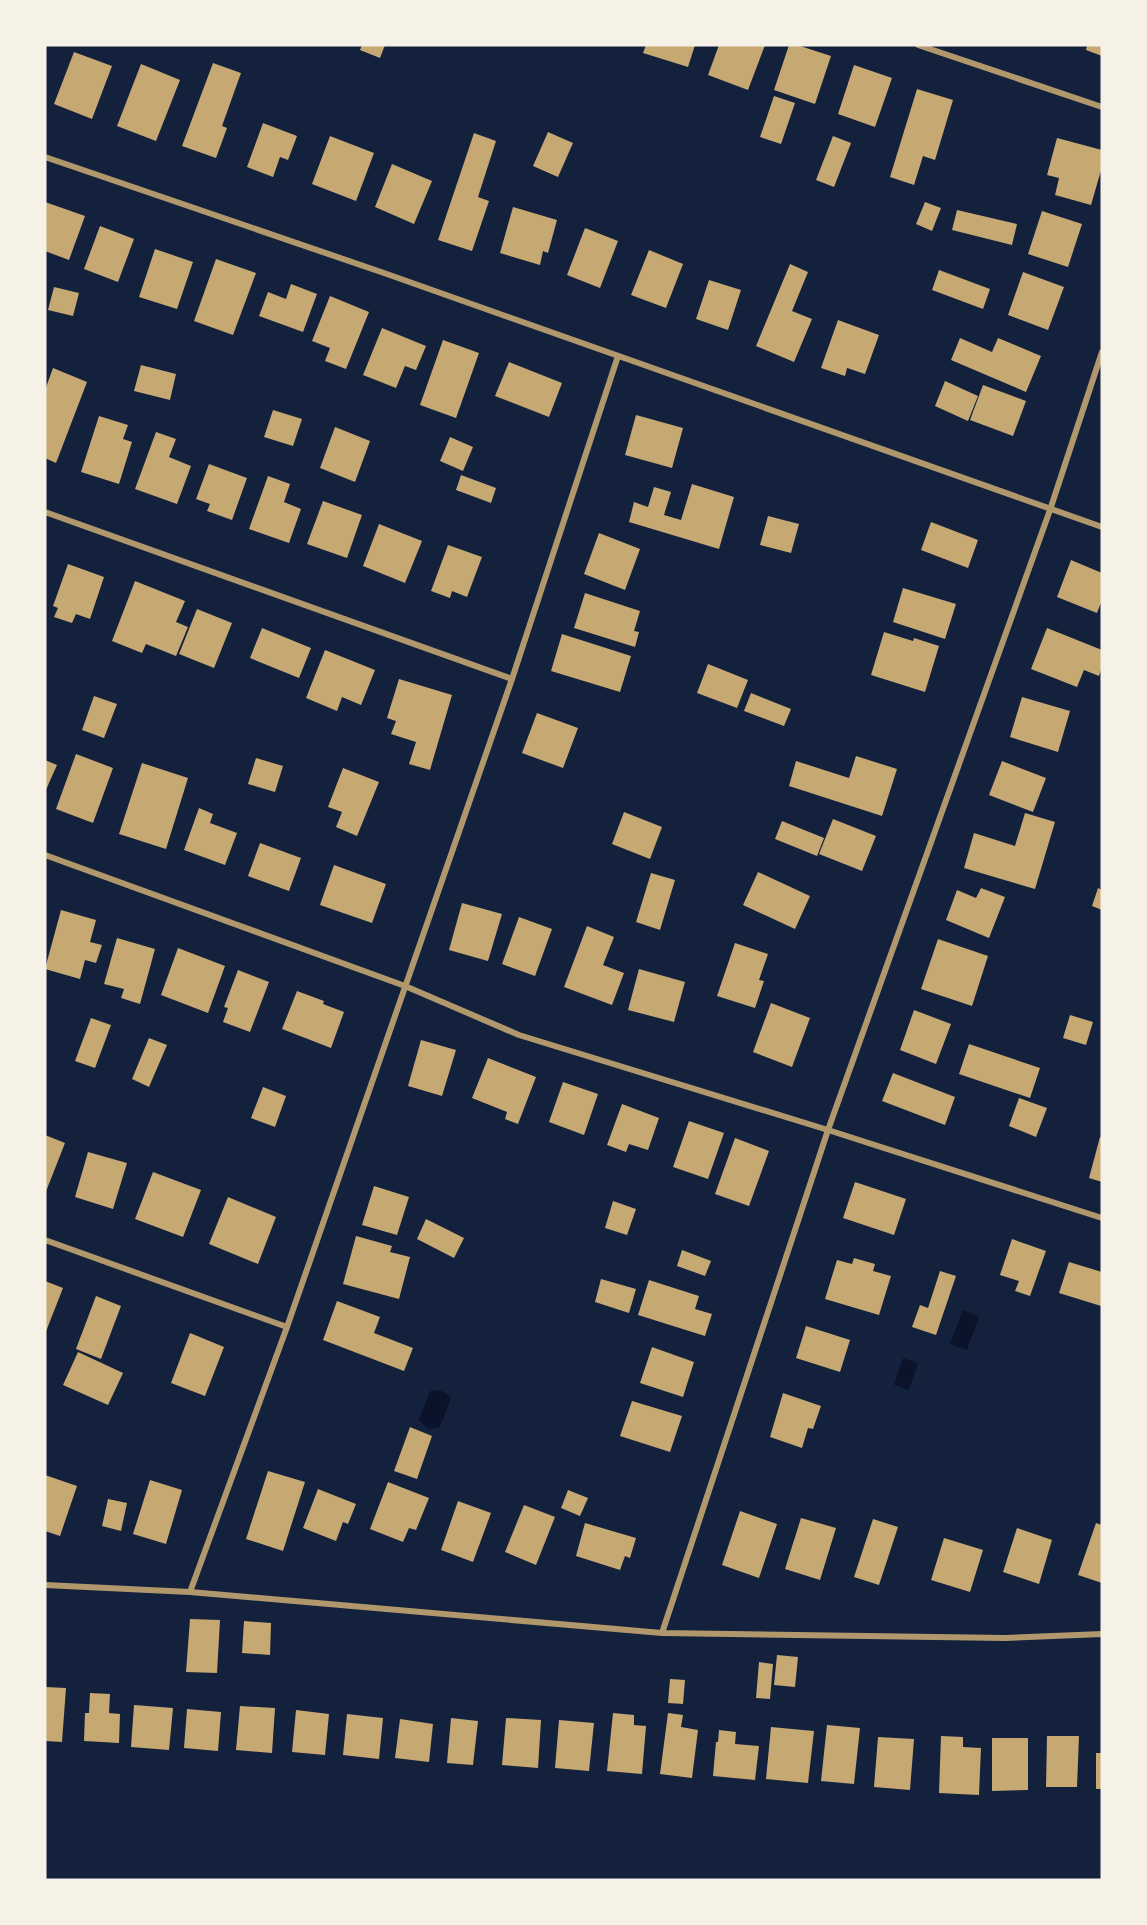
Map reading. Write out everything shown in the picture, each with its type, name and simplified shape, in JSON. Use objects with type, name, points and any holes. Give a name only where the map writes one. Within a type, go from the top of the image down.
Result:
[{"type":"street","points":[[918,45],[1102,106]]},
{"type":"street","points":[[45,157],[384,273],[1102,527]]},
{"type":"street","points":[[662,1633],[828,1130],[1050,510],[1102,352]]},
{"type":"street","points":[[190,1592],[287,1327],[512,679],[618,356]]},
{"type":"street","points":[[45,512],[512,679]]},
{"type":"street","points":[[45,855],[405,986],[519,1035],[828,1130],[1102,1218]]},
{"type":"street","points":[[45,1240],[287,1327]]},
{"type":"street","points":[[45,1585],[190,1592],[662,1633],[1005,1638],[1102,1634]]},
{"type":"water","points":[[963,1310],[979,1317],[967,1350],[950,1344]]},
{"type":"water","points":[[903,1358],[918,1363],[909,1390],[894,1385]]},
{"type":"water","points":[[430,1391],[442,1391],[451,1398],[440,1427],[428,1429],[419,1420]]},
{"type":"building","points":[[362,45],[385,45],[380,58],[360,50]]},
{"type":"building","points":[[646,45],[695,45],[688,67],[643,53]]},
{"type":"building","points":[[719,45],[765,45],[748,90],[708,75]]},
{"type":"building","points":[[789,45],[797,45],[831,56],[815,104],[774,90]]},
{"type":"building","points":[[1087,45],[1102,45],[1102,56],[1086,50]]},
{"type":"building","points":[[74,52],[112,66],[92,119],[54,104]]},
{"type":"building","points":[[213,63],[241,73],[222,126],[227,128],[216,158],[182,146]]},
{"type":"building","points":[[141,64],[180,80],[156,141],[117,126]]},
{"type":"building","points":[[854,65],[892,78],[875,127],[838,114]]},
{"type":"building","points":[[917,89],[953,100],[935,160],[923,156],[914,185],[890,177]]},
{"type":"building","points":[[774,96],[795,103],[781,144],[760,137]]},
{"type":"building","points":[[263,123],[297,136],[288,160],[280,157],[273,177],[247,167]]},
{"type":"building","points":[[548,132],[573,143],[558,177],[533,166]]},
{"type":"building","points":[[474,133],[496,141],[478,197],[489,201],[472,251],[438,240]]},
{"type":"building","points":[[330,136],[374,153],[356,201],[312,184]]},
{"type":"building","points":[[833,136],[851,143],[834,187],[816,180]]},
{"type":"building","points":[[1057,138],[1102,150],[1102,167],[1091,205],[1055,195],[1059,178],[1047,175]]},
{"type":"building","points":[[392,164],[432,181],[414,224],[375,207]]},
{"type":"building","points":[[45,202],[85,216],[69,260],[45,251]]},
{"type":"building","points":[[925,202],[941,208],[932,231],[916,224]]},
{"type":"building","points":[[513,207],[557,220],[548,253],[543,251],[540,265],[500,253]]},
{"type":"building","points":[[957,210],[1017,224],[1012,245],[952,230]]},
{"type":"building","points":[[1042,211],[1082,224],[1068,267],[1028,254]]},
{"type":"building","points":[[100,226],[134,239],[118,282],[84,269]]},
{"type":"building","points":[[585,228],[618,241],[600,288],[567,275]]},
{"type":"building","points":[[155,249],[193,262],[177,309],[139,297]]},
{"type":"building","points":[[649,250],[683,264],[666,308],[631,295]]},
{"type":"building","points":[[216,259],[256,273],[233,335],[194,321]]},
{"type":"building","points":[[790,264],[808,272],[792,311],[812,319],[794,362],[756,346]]},
{"type":"building","points":[[939,270],[990,289],[983,309],[932,290]]},
{"type":"building","points":[[1023,272],[1064,287],[1048,330],[1008,315]]},
{"type":"building","points":[[709,280],[741,290],[728,330],[696,319]]},
{"type":"building","points":[[291,284],[317,294],[303,332],[259,316],[268,292],[286,299]]},
{"type":"building","points":[[54,287],[79,293],[73,316],[48,310]]},
{"type":"building","points":[[330,296],[369,312],[346,369],[325,361],[330,348],[312,341]]},
{"type":"building","points":[[838,320],[879,335],[865,374],[847,368],[845,376],[821,368]]},
{"type":"building","points":[[382,328],[426,346],[416,370],[405,366],[396,388],[363,375]]},
{"type":"building","points":[[960,338],[992,352],[998,338],[1041,356],[1026,392],[951,360]]},
{"type":"building","points":[[443,340],[479,353],[456,418],[420,405]]},
{"type":"building","points":[[509,362],[562,383],[549,417],[495,396]]},
{"type":"building","points":[[141,365],[176,374],[170,400],[134,391]]},
{"type":"building","points":[[53,368],[87,382],[56,463],[45,458],[45,390]]},
{"type":"building","points":[[945,381],[978,396],[968,421],[935,406]]},
{"type":"building","points":[[983,385],[1026,401],[1013,436],[970,420]]},
{"type":"building","points":[[273,410],[302,419],[293,446],[264,437]]},
{"type":"building","points":[[636,415],[683,428],[672,468],[625,455]]},
{"type":"building","points":[[99,416],[128,425],[123,439],[132,442],[119,484],[81,472]]},
{"type":"building","points":[[335,427],[370,441],[355,482],[320,468]]},
{"type":"building","points":[[156,432],[176,439],[169,457],[191,466],[177,504],[135,489]]},
{"type":"building","points":[[450,437],[473,447],[463,471],[440,461]]},
{"type":"building","points":[[209,464],[247,478],[232,520],[207,511],[210,504],[196,499]]},
{"type":"building","points":[[461,475],[496,488],[491,503],[456,490]]},
{"type":"building","points":[[268,476],[290,484],[284,502],[301,509],[289,543],[249,529]]},
{"type":"building","points":[[692,484],[734,497],[719,549],[629,522],[634,502],[648,507],[654,487],[671,492],[664,515],[681,520]]},
{"type":"building","points":[[323,501],[362,515],[347,558],[307,544]]},
{"type":"building","points":[[768,516],[799,524],[791,553],[760,545]]},
{"type":"building","points":[[931,522],[978,540],[968,568],[921,550]]},
{"type":"building","points":[[379,524],[422,541],[405,583],[363,566]]},
{"type":"building","points":[[599,533],[640,549],[625,590],[584,574]]},
{"type":"building","points":[[448,545],[482,557],[467,597],[452,591],[450,598],[431,591]]},
{"type":"building","points":[[1071,560],[1102,573],[1102,600],[1097,613],[1057,597]]},
{"type":"building","points":[[68,564],[104,577],[90,619],[76,614],[72,623],[54,617],[58,608],[53,606]]},
{"type":"building","points":[[135,581],[185,601],[176,622],[188,627],[176,656],[146,644],[142,653],[112,641]]},
{"type":"building","points":[[903,588],[956,604],[945,639],[893,622]]},
{"type":"building","points":[[585,593],[640,611],[634,631],[639,632],[635,647],[574,628]]},
{"type":"building","points":[[197,609],[232,623],[214,668],[179,654]]},
{"type":"building","points":[[262,628],[311,648],[299,678],[250,658]]},
{"type":"building","points":[[1047,628],[1102,650],[1102,667],[1099,676],[1084,670],[1077,687],[1031,669]]},
{"type":"building","points":[[884,632],[939,646],[925,692],[871,675]]},
{"type":"building","points":[[562,634],[631,656],[620,692],[551,671]]},
{"type":"building","points":[[325,650],[375,670],[361,705],[342,697],[337,711],[306,698]]},
{"type":"building","points":[[708,664],[748,680],[737,708],[697,693]]},
{"type":"building","points":[[399,679],[452,695],[430,770],[409,764],[416,742],[391,734],[396,721],[387,718]]},
{"type":"building","points":[[751,693],[791,709],[784,726],[744,711]]},
{"type":"building","points":[[94,696],[117,704],[104,738],[82,730]]},
{"type":"building","points":[[1022,697],[1070,711],[1058,752],[1010,737]]},
{"type":"building","points":[[537,713],[578,728],[563,768],[522,753]]},
{"type":"building","points":[[76,754],[113,768],[93,823],[56,809]]},
{"type":"building","points":[[856,756],[897,769],[882,816],[789,786],[796,761],[849,778]]},
{"type":"building","points":[[256,758],[283,766],[275,792],[248,784]]},
{"type":"building","points":[[45,760],[57,765],[45,792]]},
{"type":"building","points":[[1002,761],[1046,778],[1033,812],[989,795]]},
{"type":"building","points":[[142,763],[188,778],[166,849],[119,834]]},
{"type":"building","points":[[343,768],[379,782],[357,836],[336,827],[342,812],[328,807]]},
{"type":"building","points":[[199,808],[213,814],[210,823],[237,833],[225,865],[184,850]]},
{"type":"building","points":[[624,812],[662,827],[650,859],[612,844]]},
{"type":"building","points":[[1025,813],[1055,822],[1035,889],[964,868],[974,833],[1015,846]]},
{"type":"building","points":[[833,819],[876,836],[862,871],[819,854]]},
{"type":"building","points":[[782,821],[824,838],[817,856],[775,839]]},
{"type":"building","points":[[260,843],[301,858],[289,891],[248,876]]},
{"type":"building","points":[[334,865],[386,884],[372,923],[320,905]]},
{"type":"building","points":[[758,872],[810,896],[795,929],[743,905]]},
{"type":"building","points":[[651,873],[675,880],[660,930],[636,922]]},
{"type":"building","points":[[981,888],[1005,897],[989,938],[946,920],[957,890],[976,898]]},
{"type":"building","points":[[1098,888],[1102,890],[1102,910],[1092,906]]},
{"type":"building","points":[[462,903],[502,914],[488,961],[449,950]]},
{"type":"building","points":[[61,910],[96,920],[90,942],[102,945],[96,963],[85,960],[80,979],[45,969]]},
{"type":"building","points":[[519,917],[552,929],[535,976],[502,964]]},
{"type":"building","points":[[587,926],[614,937],[603,965],[624,973],[612,1005],[564,987]]},
{"type":"building","points":[[117,938],[155,949],[140,1004],[121,998],[124,989],[104,984]]},
{"type":"building","points":[[938,939],[988,956],[972,1006],[921,989]]},
{"type":"building","points":[[735,943],[768,954],[759,980],[764,981],[755,1008],[717,996]]},
{"type":"building","points":[[178,948],[225,966],[208,1013],[161,995]]},
{"type":"building","points":[[639,969],[685,982],[674,1022],[628,1010]]},
{"type":"building","points":[[238,970],[269,982],[250,1032],[223,1022],[228,1008],[224,1007]]},
{"type":"building","points":[[297,991],[324,1001],[323,1004],[344,1012],[331,1048],[282,1029]]},
{"type":"building","points":[[771,1003],[810,1018],[792,1067],[753,1052]]},
{"type":"building","points":[[914,1010],[951,1024],[936,1064],[900,1050]]},
{"type":"building","points":[[1070,1015],[1093,1022],[1086,1045],[1063,1038]]},
{"type":"building","points":[[91,1018],[111,1025],[95,1068],[75,1061]]},
{"type":"building","points":[[149,1038],[167,1045],[149,1087],[132,1079]]},
{"type":"building","points":[[421,1040],[456,1050],[442,1096],[408,1086]]},
{"type":"building","points":[[969,1044],[1040,1068],[1030,1098],[959,1074]]},
{"type":"building","points":[[488,1058],[536,1077],[518,1124],[505,1119],[507,1112],[472,1098]]},
{"type":"building","points":[[893,1073],[955,1097],[945,1125],[882,1101]]},
{"type":"building","points":[[563,1082],[598,1094],[584,1135],[549,1122]]},
{"type":"building","points":[[263,1087],[286,1096],[275,1127],[251,1118]]},
{"type":"building","points":[[1019,1098],[1047,1108],[1036,1137],[1009,1126]]},
{"type":"building","points":[[622,1104],[659,1118],[648,1150],[629,1144],[626,1152],[607,1145]]},
{"type":"building","points":[[689,1121],[724,1133],[708,1179],[673,1167]]},
{"type":"building","points":[[45,1135],[65,1143],[45,1194]]},
{"type":"building","points":[[1100,1137],[1102,1137],[1102,1182],[1089,1178]]},
{"type":"building","points":[[735,1138],[769,1151],[749,1206],[715,1194]]},
{"type":"building","points":[[88,1152],[127,1163],[113,1209],[75,1197]]},
{"type":"building","points":[[153,1172],[201,1190],[183,1237],[135,1219]]},
{"type":"building","points":[[855,1182],[906,1199],[894,1235],[843,1218]]},
{"type":"building","points":[[374,1186],[409,1197],[397,1235],[362,1225]]},
{"type":"building","points":[[228,1197],[276,1217],[258,1264],[209,1244]]},
{"type":"building","points":[[613,1201],[636,1209],[627,1235],[605,1228]]},
{"type":"building","points":[[426,1219],[464,1238],[454,1258],[417,1239]]},
{"type":"building","points":[[356,1236],[392,1246],[390,1252],[410,1257],[399,1299],[343,1284]]},
{"type":"building","points":[[1012,1239],[1046,1251],[1030,1296],[1015,1291],[1019,1281],[1000,1275]]},
{"type":"building","points":[[682,1250],[711,1261],[705,1276],[677,1266]]},
{"type":"building","points":[[854,1258],[875,1264],[873,1271],[891,1276],[879,1315],[825,1299],[837,1260],[852,1264]]},
{"type":"building","points":[[1069,1262],[1102,1272],[1101,1306],[1059,1293]]},
{"type":"building","points":[[940,1271],[956,1276],[936,1335],[912,1327],[920,1305],[928,1308]]},
{"type":"building","points":[[601,1279],[636,1289],[629,1313],[595,1302]]},
{"type":"building","points":[[649,1280],[699,1296],[695,1309],[712,1314],[705,1336],[638,1315]]},
{"type":"building","points":[[45,1281],[63,1288],[45,1334]]},
{"type":"building","points":[[96,1296],[121,1306],[101,1359],[76,1349]]},
{"type":"building","points":[[337,1301],[380,1317],[374,1333],[413,1348],[404,1371],[323,1340]]},
{"type":"building","points":[[806,1326],[850,1340],[840,1372],[796,1358]]},
{"type":"building","points":[[190,1333],[224,1347],[205,1396],[171,1383]]},
{"type":"building","points":[[652,1347],[694,1362],[683,1397],[640,1383]]},
{"type":"building","points":[[78,1352],[123,1373],[108,1405],[63,1385]]},
{"type":"building","points":[[783,1393],[821,1406],[813,1429],[808,1428],[802,1448],[770,1437]]},
{"type":"building","points":[[632,1401],[682,1416],[670,1452],[620,1436]]},
{"type":"building","points":[[410,1427],[432,1436],[417,1479],[394,1471]]},
{"type":"building","points":[[268,1471],[305,1482],[283,1551],[246,1539]]},
{"type":"building","points":[[45,1475],[77,1486],[60,1536],[45,1531]]},
{"type":"building","points":[[150,1480],[182,1490],[166,1544],[133,1534]]},
{"type":"building","points":[[388,1482],[429,1498],[416,1530],[409,1528],[403,1542],[370,1529]]},
{"type":"building","points":[[318,1489],[356,1504],[348,1524],[343,1522],[336,1541],[303,1528]]},
{"type":"building","points":[[568,1490],[588,1498],[580,1516],[561,1508]]},
{"type":"building","points":[[108,1499],[127,1503],[121,1531],[102,1526]]},
{"type":"building","points":[[458,1501],[491,1513],[473,1562],[441,1550]]},
{"type":"building","points":[[524,1505],[555,1517],[536,1565],[505,1552]]},
{"type":"building","points":[[740,1511],[777,1524],[759,1578],[722,1565]]},
{"type":"building","points":[[801,1518],[836,1528],[820,1580],[785,1569]]},
{"type":"building","points":[[873,1519],[898,1527],[879,1585],[854,1577]]},
{"type":"building","points":[[585,1523],[636,1538],[630,1558],[625,1556],[620,1570],[576,1556]]},
{"type":"building","points":[[1096,1523],[1102,1525],[1102,1583],[1078,1575]]},
{"type":"building","points":[[1017,1528],[1052,1540],[1039,1584],[1003,1572]]},
{"type":"building","points":[[944,1538],[983,1550],[970,1592],[931,1580]]},
{"type":"building","points":[[190,1619],[220,1620],[217,1673],[186,1672]]},
{"type":"building","points":[[244,1621],[271,1623],[270,1655],[242,1653]]},
{"type":"building","points":[[777,1655],[798,1657],[795,1687],[774,1685]]},
{"type":"building","points":[[759,1662],[773,1664],[770,1699],[756,1698]]},
{"type":"building","points":[[670,1679],[685,1680],[683,1704],[668,1703]]},
{"type":"building","points":[[45,1687],[66,1688],[62,1742],[45,1741]]},
{"type":"building","points":[[90,1693],[110,1694],[109,1713],[120,1714],[119,1743],[84,1741],[85,1713],[89,1713]]},
{"type":"building","points":[[134,1705],[173,1708],[169,1750],[131,1747]]},
{"type":"building","points":[[240,1706],[275,1708],[272,1753],[236,1750]]},
{"type":"building","points":[[187,1709],[221,1712],[218,1751],[184,1748]]},
{"type":"building","points":[[296,1710],[329,1714],[325,1755],[292,1752]]},
{"type":"building","points":[[613,1713],[634,1715],[634,1725],[646,1726],[642,1774],[607,1771]]},
{"type":"building","points":[[668,1713],[683,1715],[681,1727],[698,1730],[692,1778],[660,1774]]},
{"type":"building","points":[[347,1714],[383,1718],[379,1759],[343,1755]]},
{"type":"building","points":[[451,1718],[478,1721],[473,1765],[447,1763]]},
{"type":"building","points":[[506,1718],[541,1720],[538,1768],[502,1765]]},
{"type":"building","points":[[400,1719],[433,1724],[429,1762],[395,1758]]},
{"type":"building","points":[[559,1720],[594,1723],[589,1771],[555,1768]]},
{"type":"building","points":[[827,1725],[860,1728],[854,1784],[821,1781]]},
{"type":"building","points":[[771,1727],[814,1731],[808,1783],[766,1779]]},
{"type":"building","points":[[719,1730],[736,1732],[735,1744],[759,1746],[755,1780],[713,1776]]},
{"type":"building","points":[[941,1736],[963,1737],[963,1747],[981,1748],[979,1795],[939,1793]]},
{"type":"building","points":[[1047,1736],[1079,1736],[1077,1787],[1046,1787]]},
{"type":"building","points":[[878,1737],[914,1739],[910,1790],[874,1787]]},
{"type":"building","points":[[992,1738],[1028,1738],[1028,1790],[992,1791]]},
{"type":"building","points":[[1096,1753],[1102,1753],[1102,1789],[1096,1789]]}]
